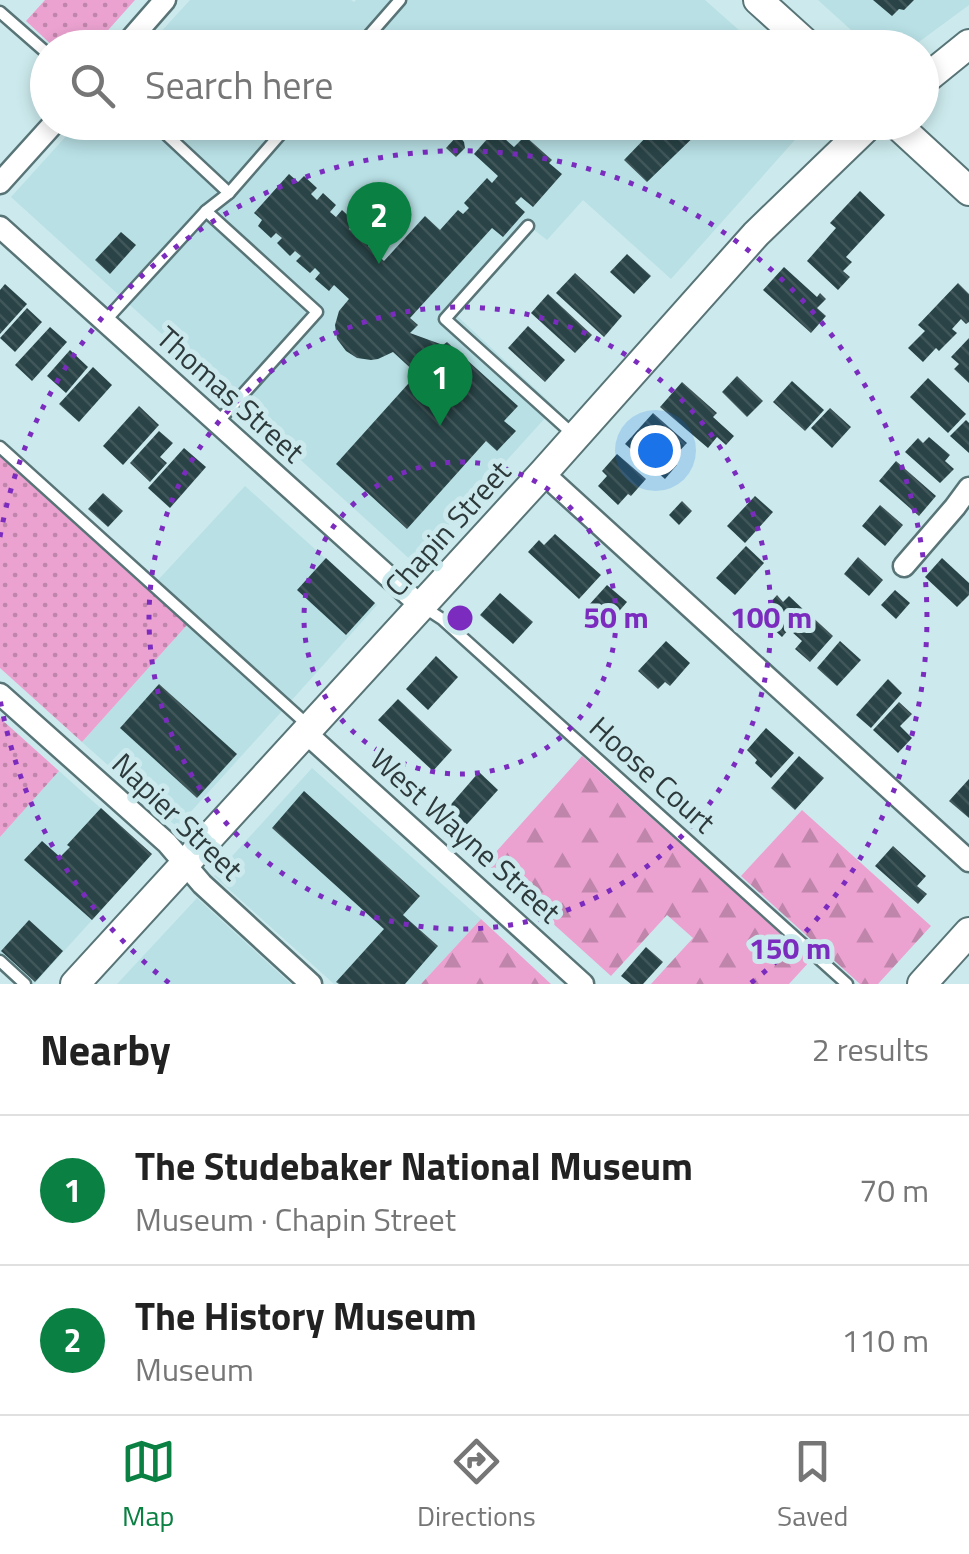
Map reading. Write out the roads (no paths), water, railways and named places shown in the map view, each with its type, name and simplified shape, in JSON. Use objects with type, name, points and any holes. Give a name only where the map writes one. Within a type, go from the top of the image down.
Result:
[{"type":"main road","points":[[758,0],[791,30]]},
{"type":"main road","points":[[939,68],[969,44]]},
{"type":"main road","name":"Chapin Street","points":[[75,984],[576,437],[756,234],[853,140]]},
{"type":"main road","points":[[913,140],[969,192]]},
{"type":"main road","points":[[922,984],[969,932]]},
{"type":"street","points":[[139,30],[165,0]]},
{"type":"street","points":[[0,183],[39,140]]},
{"type":"street","name":"Thomas Street","points":[[0,227],[421,606]]},
{"type":"street","points":[[543,473],[969,861]]},
{"type":"street","points":[[904,566],[969,488]]},
{"type":"street","name":"Napier Street","points":[[0,694],[167,844],[202,884],[311,984]]},
{"type":"street","name":"West Wayne Street","points":[[308,731],[583,984]]},
{"type":"lane","points":[[374,30],[400,0]]},
{"type":"lane","points":[[0,12],[30,38]]},
{"type":"lane","points":[[172,140],[229,193]]},
{"type":"lane","points":[[105,322],[275,140]]},
{"type":"lane","points":[[206,210],[317,312],[217,423]]},
{"type":"lane","points":[[528,226],[445,318],[576,437]]},
{"type":"lane","points":[[0,447],[308,731]]},
{"type":"lane","name":"Hoose Court","points":[[421,606],[442,619],[847,984]]},
{"type":"lane","points":[[0,961],[26,984]]},
{"type":"place","name":"The History Museum","points":[[379,264]]},
{"type":"place","name":"The Studebaker National Museum","points":[[440,426]]}]
